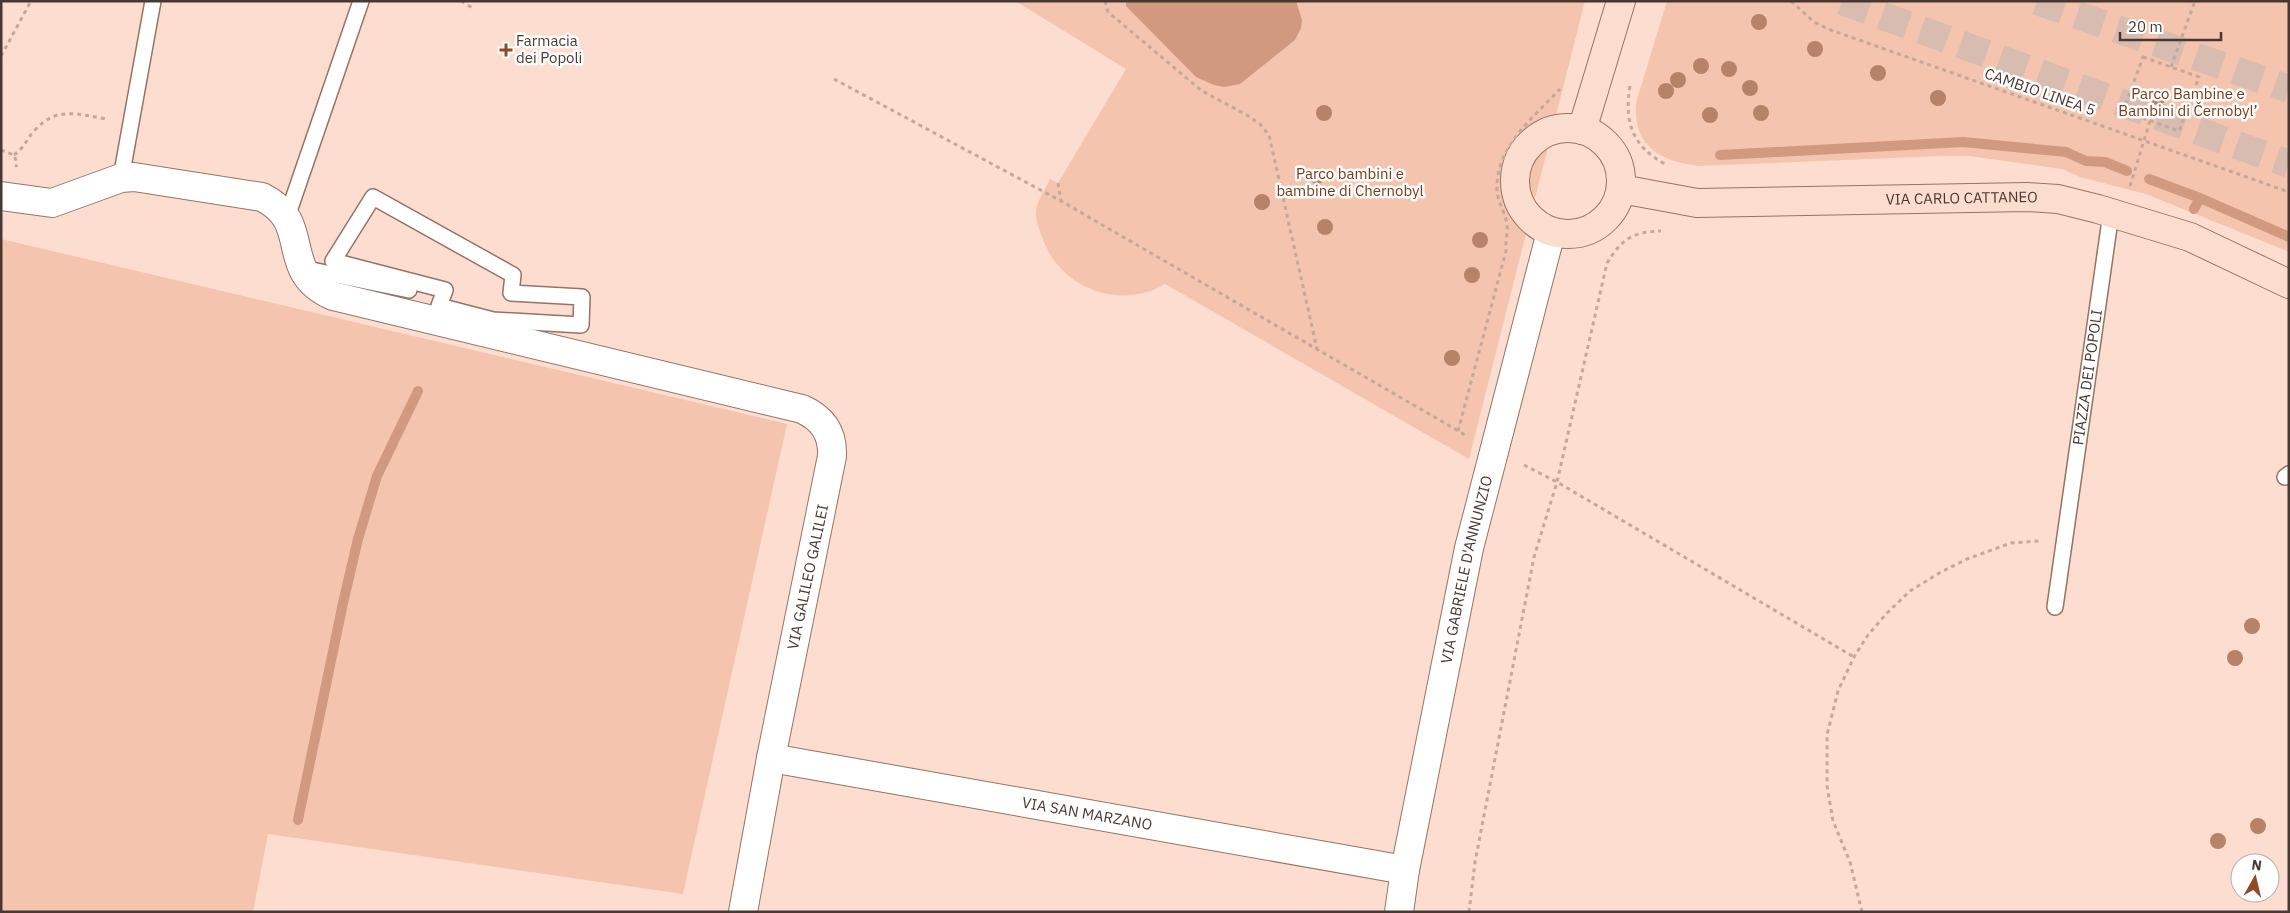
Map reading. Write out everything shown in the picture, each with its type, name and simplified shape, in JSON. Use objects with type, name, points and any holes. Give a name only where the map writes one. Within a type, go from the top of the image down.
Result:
[{"type":"street","points":[[1582,130],[1621,1]]},
{"type":"street","points":[[1563,128],[1582,130],[1596,136],[1612,152],[1621,173],[1621,189],[1616,204],[1608,217],[1596,227],[1582,233],[1566,235],[1551,232],[1535,224],[1523,210],[1516,193],[1515,175],[1520,158],[1531,143],[1546,133],[1563,128]]},
{"type":"street","points":[[3,196],[52,203],[121,178],[134,177],[262,197],[272,202],[287,217],[301,268]]},
{"type":"street","name":"VIA CARLO CATTANEO","points":[[1621,189],[1697,203],[2027,197],[2058,199],[2116,214],[2190,237],[2289,284]]},
{"type":"street","name":"VIA GABRIELE D'ANNUNZIO","points":[[1399,912],[1405,870],[1470,548],[1551,232]]},
{"type":"street","name":"VIA GALILEO GALILEI","points":[[301,268],[308,281],[319,290],[333,296],[802,409],[819,419],[825,426],[831,440],[832,456],[771,758],[743,912]]},
{"type":"street","name":"VIA SAN MARZANO","points":[[771,758],[1405,870]]},
{"type":"lane","points":[[121,178],[153,1]]},
{"type":"lane","points":[[287,217],[361,1]]},
{"type":"lane","points":[[373,197],[513,274],[511,293],[582,297],[581,325],[493,320],[439,306],[443,297],[445,290],[333,261],[373,197]]},
{"type":"lane","name":"PIAZZA DEI POPOLI","points":[[2055,607],[2116,214]]},
{"type":"lane","points":[[301,268],[443,297]]},
{"type":"path","points":[[1,56],[31,1]]},
{"type":"path","points":[[461,1],[474,9]]},
{"type":"path","points":[[1105,1],[1108,12],[1202,91],[1245,114],[1260,124],[1269,135],[1317,349]]},
{"type":"path","name":"CAMBIO LINEA 5","points":[[1791,1],[1814,22],[1828,29],[2289,192]]},
{"type":"path","points":[[2171,67],[2195,1]]},
{"type":"path","points":[[2143,57],[2199,77],[2179,131],[2150,121],[2123,112],[2143,57]]},
{"type":"path","points":[[1633,77],[1628,103],[1631,128],[1644,150],[1668,165]]},
{"type":"path","points":[[834,79],[1061,201],[1458,431],[1557,482],[1854,657]]},
{"type":"path","points":[[1458,431],[1506,251],[1507,224],[1497,190],[1501,162],[1516,137],[1564,85]]},
{"type":"path","points":[[14,155],[24,148],[33,132],[54,115],[64,113],[79,114],[131,124]]},
{"type":"path","points":[[2116,214],[2150,121]]},
{"type":"path","points":[[1058,183],[1061,201]]},
{"type":"path","points":[[1468,912],[1475,862],[1534,557],[1557,482],[1607,263],[1616,248],[1630,236],[1662,230]]},
{"type":"path","points":[[1862,912],[1850,862],[1833,822],[1827,786],[1826,736],[1838,691],[1854,657],[1868,635],[1887,613],[1910,591],[1941,572],[1967,559],[2011,543],[2065,540]]},
{"type":"green space","name":"Parco bambini e bambine di Chernobyl","points":[[1015,1],[1585,1],[1469,459],[1165,284],[1147,292],[1114,295],[1098,292],[1083,286],[1058,266],[1042,237],[1036,214],[1038,203],[1050,179],[1058,183],[1126,69]]},
{"type":"green space","name":"Parco Bambine e Bambini di Černobyl’","points":[[1667,1],[2289,1],[2289,252],[2146,194],[2080,177],[2062,169],[1969,156],[1699,166],[1672,160],[1652,149],[1644,141],[1636,118],[1636,103]]},
{"type":"green space","points":[[1,239],[787,424],[683,894],[268,834],[253,912],[1,912]]},
{"type":"shaded area","points":[[1126,1],[1296,1],[1302,20],[1301,28],[1295,40],[1240,84],[1224,87],[1196,77],[1126,6]]},
{"type":"waterway","points":[[1720,155],[1963,142],[2066,152],[2086,161],[2105,162],[2127,171]]},
{"type":"waterway","points":[[2149,179],[2200,198],[2289,237]]},
{"type":"waterway","points":[[2194,209],[2200,198]]},
{"type":"waterway","points":[[298,820],[358,539],[377,476],[418,391]]},
{"type":"tunnel","points":[[1842,1],[2289,164]]},
{"type":"tunnel","points":[[2037,1],[2289,89]]},
{"type":"place","name":"Farmacia dei Popoli","points":[[506,50]]}]
